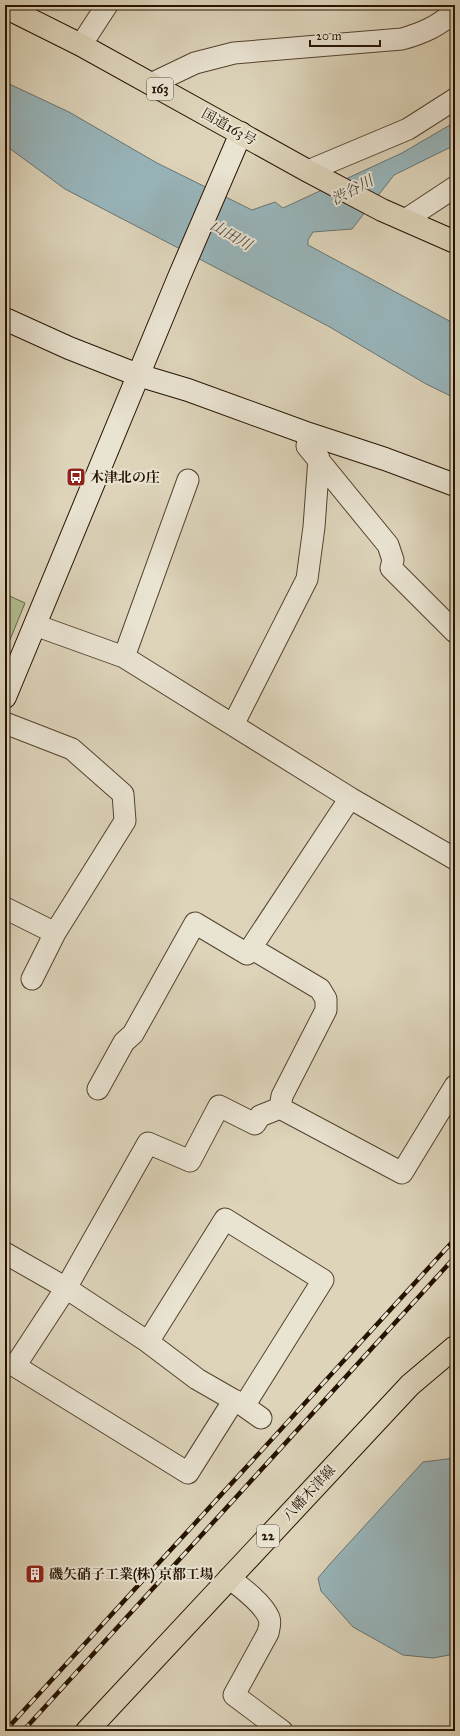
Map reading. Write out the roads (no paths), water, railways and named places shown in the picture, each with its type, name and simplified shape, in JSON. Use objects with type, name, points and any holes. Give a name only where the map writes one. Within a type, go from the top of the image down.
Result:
[{"type":"main road","name":"国道163号","points":[[5,7],[81,45],[311,173],[382,210],[455,242]]},
{"type":"main road","name":"八幡木津線","points":[[89,1730],[410,1385],[455,1347]]},
{"type":"street","points":[[81,45],[107,5]]},
{"type":"street","points":[[151,84],[195,63],[234,53],[402,39],[423,33],[442,22],[455,11]]},
{"type":"street","points":[[311,173],[408,129],[455,99]]},
{"type":"street","points":[[5,697],[36,625],[178,277],[241,133]]},
{"type":"street","points":[[405,220],[455,188]]},
{"type":"street","points":[[5,319],[69,348],[138,375],[188,390],[308,434],[385,459],[455,485]]},
{"type":"street","points":[[308,434],[307,446],[319,458],[388,545],[393,560],[391,568],[455,632]]},
{"type":"street","points":[[233,725],[307,579],[314,527],[319,458]]},
{"type":"street","points":[[124,657],[188,480]]},
{"type":"street","points":[[36,625],[124,657],[350,798],[455,859]]},
{"type":"street","points":[[5,723],[72,749],[123,794],[125,821],[55,933],[32,979]]},
{"type":"street","points":[[98,1089],[124,1042],[133,1034],[195,923],[247,954],[350,798]]},
{"type":"street","points":[[5,908],[55,933]]},
{"type":"street","points":[[251,948],[320,989],[326,999],[326,1010],[282,1096],[280,1108]]},
{"type":"street","points":[[148,1342],[225,1219],[323,1280],[239,1403],[188,1473],[15,1366],[66,1288],[148,1143],[190,1160],[219,1106],[256,1124],[260,1116],[280,1108],[402,1173],[455,1086]]},
{"type":"street","points":[[5,1253],[66,1288],[148,1342],[196,1379],[239,1403],[262,1418]]},
{"type":"street","points":[[229,1578],[248,1593],[265,1611],[269,1618],[270,1625],[268,1633],[234,1695],[282,1731]]},
{"type":"water","points":[[5,82],[69,112],[157,163],[252,210],[275,202],[283,208],[402,153],[455,122],[455,145],[394,175],[352,229],[313,232],[308,240],[308,245],[455,324],[455,398],[426,384],[328,326],[65,189],[5,145]]},
{"type":"water","points":[[455,1458],[455,1654],[433,1658],[403,1655],[353,1627],[321,1591],[318,1578],[423,1462]]},
{"type":"railway","points":[[5,1731],[455,1239]]},
{"type":"railway","points":[[23,1731],[455,1257]]},
{"type":"place","name":"木津北の庄","points":[[76,477]]},
{"type":"place","name":"磯矢硝子工業(株) 京都工場","points":[[35,1574]]},
{"type":"water label","name":"渋谷川","points":[[352,190]]},
{"type":"water label","name":"山田川","points":[[231,235]]}]
